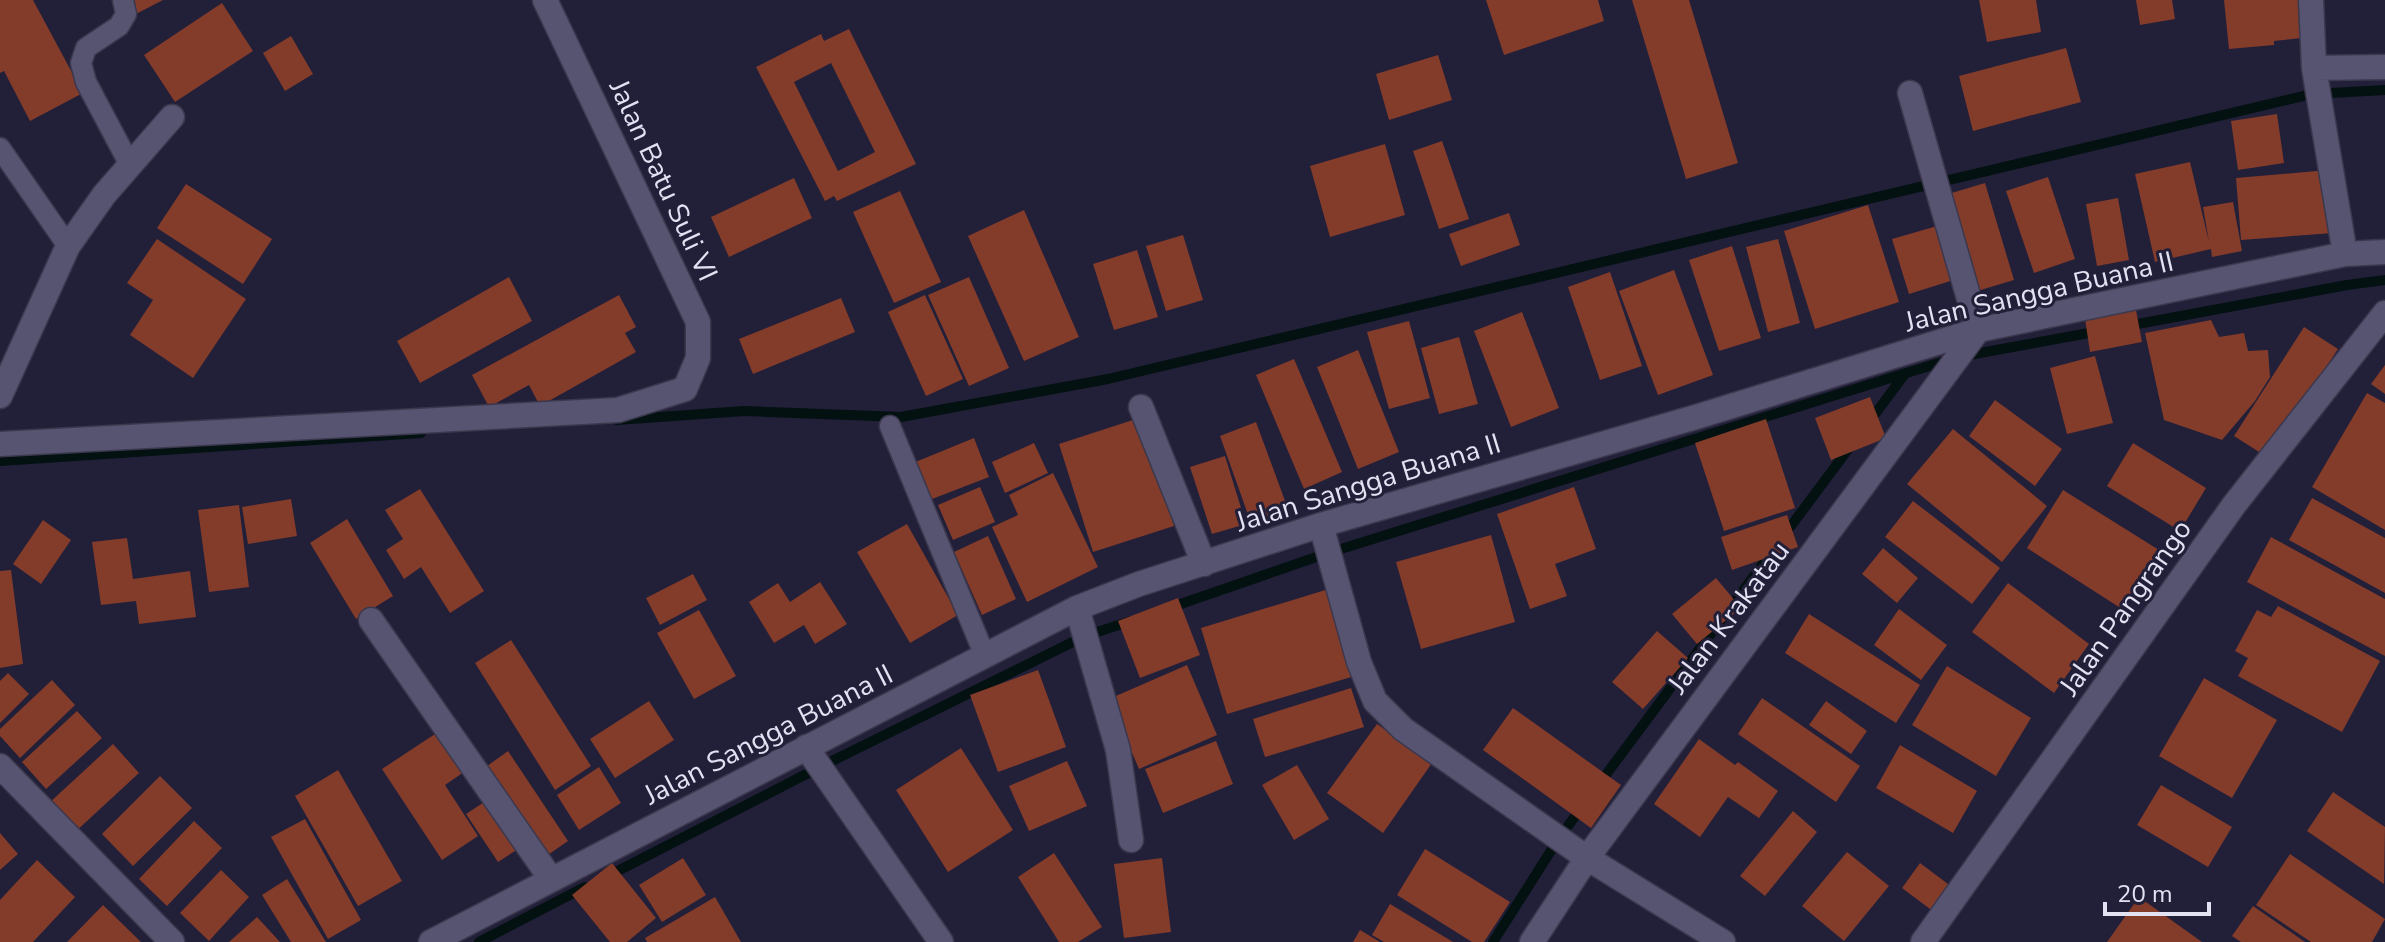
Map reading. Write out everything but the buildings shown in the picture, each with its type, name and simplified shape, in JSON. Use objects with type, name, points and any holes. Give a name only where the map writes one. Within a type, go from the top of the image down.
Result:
[{"type":"street","name":"Jalan Batu Suli VI","points":[[0,444],[618,410],[685,389],[698,358],[698,322],[545,0]]},
{"type":"street","points":[[2311,0],[2315,75],[2345,254]]},
{"type":"street","points":[[2315,75],[2385,67]]},
{"type":"street","points":[[1910,93],[1978,330]]},
{"type":"street","points":[[0,396],[68,246],[104,195],[172,117]]},
{"type":"street","name":"Jalan Sangga Buana II","points":[[437,940],[1077,608],[1321,525],[1696,417],[1978,330],[2345,254],[2385,252]]},
{"type":"street","name":"Jalan Pangrango","points":[[1923,942],[2234,505],[2385,313]]},
{"type":"street","name":"Jalan Krakatau","points":[[1532,942],[1587,858],[1978,330]]},
{"type":"street","points":[[1141,407],[1204,564]]},
{"type":"street","points":[[1321,525],[1359,662],[1375,701],[1403,729],[1587,858],[1723,942]]},
{"type":"street","points":[[1077,608],[1118,750],[1131,840]]},
{"type":"street","points":[[371,620],[551,879]]},
{"type":"street","points":[[806,747],[941,942]]},
{"type":"street","points":[[0,766],[172,942]]},
{"type":"lane","points":[[123,0],[126,14],[119,26],[86,48],[81,63],[86,82],[130,165]]},
{"type":"lane","points":[[0,148],[68,246]]},
{"type":"lane","points":[[890,426],[985,656]]},
{"type":"waterway","points":[[617,420],[744,411],[901,417],[1108,379],[2312,94],[2385,90]]},
{"type":"waterway","points":[[2127,326],[2385,280]]},
{"type":"waterway","points":[[1169,608],[1328,553],[1958,357],[2100,331]]},
{"type":"waterway","points":[[1869,422],[1905,374]]},
{"type":"waterway","points":[[0,461],[421,433]]},
{"type":"waterway","points":[[1599,784],[1852,444]]},
{"type":"waterway","points":[[606,877],[1085,636],[1131,621]]},
{"type":"waterway","points":[[1493,942],[1582,807]]},
{"type":"waterway","points":[[479,942],[585,887]]}]
